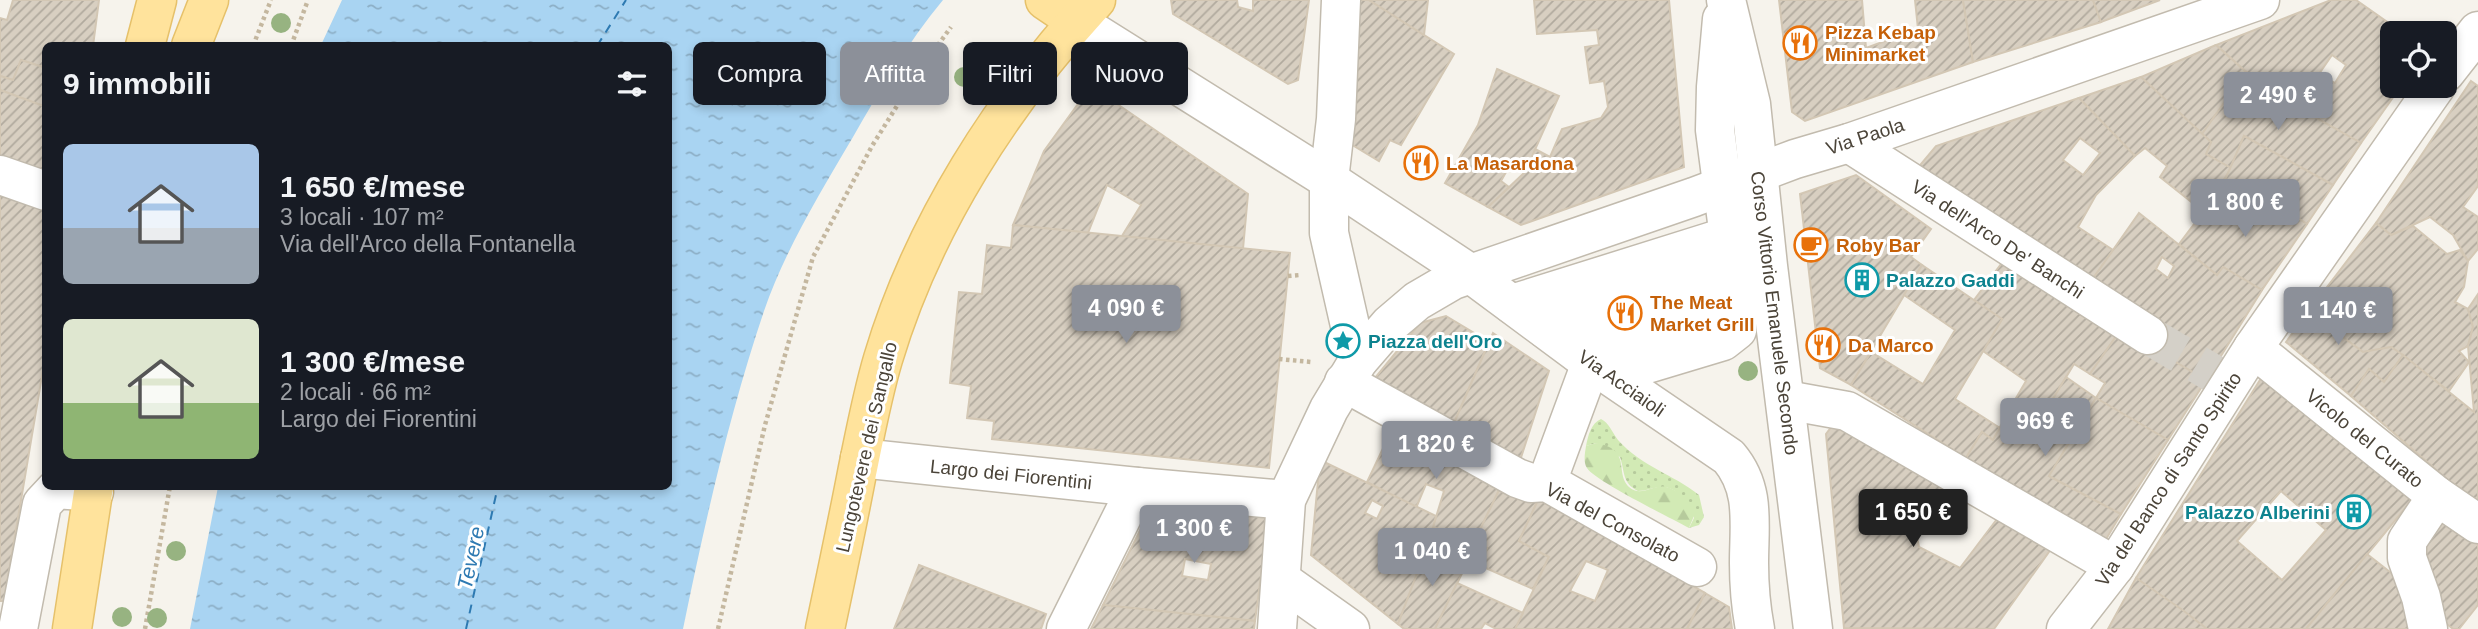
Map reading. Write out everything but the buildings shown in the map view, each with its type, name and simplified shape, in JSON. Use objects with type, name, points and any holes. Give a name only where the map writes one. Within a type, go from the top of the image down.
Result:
[{"type":"main road","points":[[193,42],[209,0]]},
{"type":"main road","points":[[1045,0],[1086,11]]},
{"type":"main road","name":"Lungotevere dei Sangallo","points":[[825,629],[884,357],[927,242],[988,141],[1086,11]]},
{"type":"main road","points":[[72,629],[94,490]]},
{"type":"street","points":[[1341,0],[1336,119],[1329,180],[1329,233],[1342,368]]},
{"type":"street","name":"Corso Vittorio Emanuele Secondo","points":[[1725,0],[1749,95],[1813,629]]},
{"type":"street","name":"Corso Vittorio Emanuele Secondo","points":[[1725,0],[1715,109],[1721,187],[1734,272]]},
{"type":"street","name":"Via Paola","points":[[1471,274],[1795,159],[1849,143],[2260,0]]},
{"type":"street","points":[[1086,11],[1329,180],[1471,274]]},
{"type":"street","name":"Via del Banco di Santo Spirito","points":[[2457,59],[2478,32]]},
{"type":"street","name":"Via del Banco di Santo Spirito","points":[[2066,629],[2115,566],[2253,348],[2428,98]]},
{"type":"street","name":"Via dell'Arco De' Banchi","points":[[1849,143],[2148,335]]},
{"type":"street","points":[[0,175],[42,190]]},
{"type":"street","points":[[1512,304],[1734,272]]},
{"type":"street","points":[[1546,329],[1734,272]]},
{"type":"street","points":[[1547,482],[1593,364],[1717,310],[1734,272]]},
{"type":"street","points":[[1276,629],[1286,500],[1342,368],[1417,301],[1453,280],[1471,274]]},
{"type":"street","name":"Via Acciaioli","points":[[1471,274],[1593,364],[1729,457],[1743,477],[1751,508],[1749,579],[1755,629]]},
{"type":"street","name":"Vicolo del Curato","points":[[2253,348],[2437,496],[2478,524]]},
{"type":"street","name":"Via del Consolato","points":[[1342,368],[1517,478],[1531,482],[1547,482],[1698,567]]},
{"type":"street","points":[[1786,400],[1847,411],[2115,566]]},
{"type":"street","name":"Largo dei Fiorentini","points":[[860,458],[1286,500]]},
{"type":"street","points":[[1066,629],[1137,487]]},
{"type":"street","points":[[12,623],[42,504],[55,490]]},
{"type":"street","points":[[2428,629],[2421,597],[2407,558],[2407,541],[2437,496]]},
{"type":"street","points":[[1280,580],[1350,629]]},
{"type":"path","points":[[255,42],[271,0]]},
{"type":"path","points":[[292,42],[307,0]]},
{"type":"path","points":[[718,629],[765,425],[813,257],[872,146],[915,77],[951,27]]},
{"type":"path","points":[[1279,359],[1342,368]]},
{"type":"path","points":[[145,629],[169,490]]},
{"type":"green space","points":[[1601,419],[1618,440],[1637,457],[1699,495],[1704,517],[1699,525],[1689,528],[1694,518],[1681,497],[1673,490],[1661,487],[1638,491],[1627,481],[1620,457],[1596,443],[1586,446],[1592,427]]},
{"type":"green space","points":[[1596,443],[1607,446],[1619,456],[1629,487],[1643,491],[1666,487],[1685,498],[1693,513],[1689,528],[1593,474],[1586,466],[1585,454],[1586,446]]},
{"type":"water","name":"Tevere","points":[[342,0],[943,0],[911,42],[840,42],[840,105],[872,105],[804,222],[772,288],[729,429],[683,629],[190,629],[217,490],[672,490],[672,42],[322,42]]},
{"type":"ferry route","points":[[600,42],[626,0]]},
{"type":"ferry route","points":[[466,629],[497,490]]},
{"type":"tunnel","points":[[2148,335],[2231,384]]},
{"type":"place","name":"Pizza Kebap Minimarket","points":[[1800,43]]},
{"type":"place","name":"La Masardona","points":[[1421,163]]},
{"type":"place","name":"Roby Bar","points":[[1811,245]]},
{"type":"place","name":"Palazzo Gaddi","points":[[1862,280]]},
{"type":"place","name":"The Meat Market Grill","points":[[1625,313]]},
{"type":"place","name":"Piazza dell'Oro","points":[[1343,341]]},
{"type":"place","name":"Da Marco","points":[[1823,345]]},
{"type":"place","name":"Palazzo Alberini","points":[[2354,512]]}]
